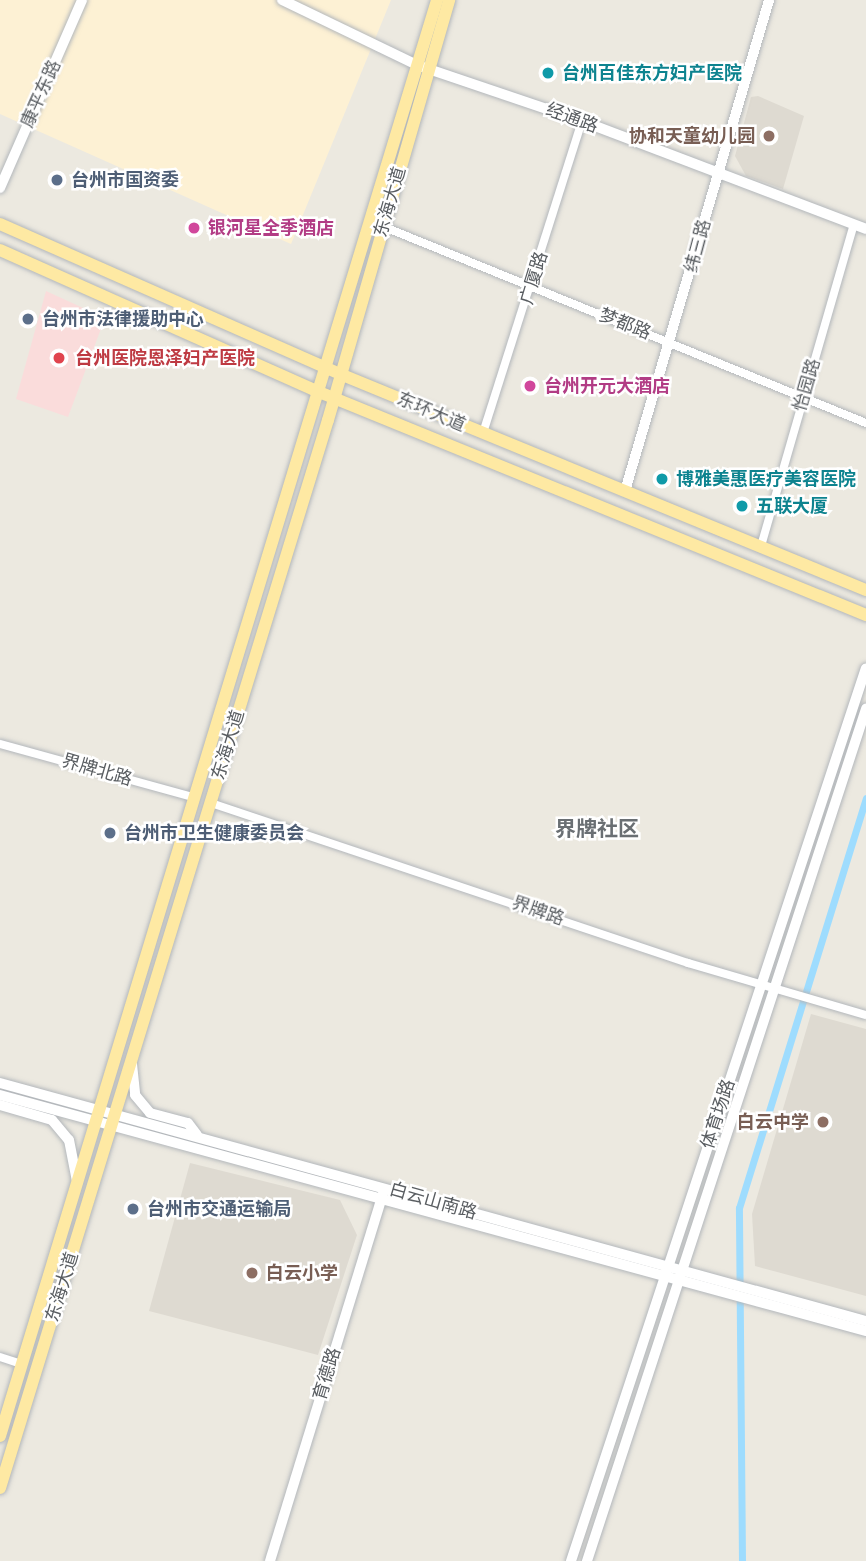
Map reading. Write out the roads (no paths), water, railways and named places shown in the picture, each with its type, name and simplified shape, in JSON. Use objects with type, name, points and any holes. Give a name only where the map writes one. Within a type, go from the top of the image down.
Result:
[{"type":"main road","name":"康平东路","points":[[0,188],[82,0]]},
{"type":"main road","name":"经通路","points":[[282,0],[423,67],[582,121],[866,229]]},
{"type":"main road","name":"东海大道","points":[[0,1488],[334,398],[382,226],[423,67],[437,0]]},
{"type":"main road","name":"东海大道","points":[[0,1436],[96,1114],[319,392],[423,67],[449,0]]},
{"type":"main road","name":"纬三路","points":[[625,491],[672,343],[717,173],[769,0]]},
{"type":"main road","name":"东环大道","points":[[0,224],[340,374],[866,590]]},
{"type":"main road","name":"东环大道","points":[[0,250],[319,392],[866,615]]},
{"type":"main road","name":"体育场路","points":[[587,1561],[680,1274],[866,668]]},
{"type":"main road","name":"体育场路","points":[[571,1561],[667,1271],[866,709]]},
{"type":"main road","points":[[132,1060],[135,1096],[150,1113],[188,1123],[197,1135]]},
{"type":"main road","name":"白云山南路","points":[[0,1083],[96,1114],[383,1193],[756,1295],[866,1321]]},
{"type":"main road","name":"白云山南路","points":[[0,1095],[96,1114]]},
{"type":"main road","points":[[0,1105],[52,1120],[69,1140],[77,1181]]},
{"type":"main road","name":"白云山南路","points":[[115,1119],[197,1135],[383,1193]]},
{"type":"main road","name":"育德路","points":[[270,1561],[383,1193]]},
{"type":"main road","name":"白云山南路","points":[[756,1295],[866,1331]]},
{"type":"street","name":"广厦路","points":[[483,433],[532,286],[582,121]]},
{"type":"street","name":"怡园路","points":[[761,546],[854,224]]},
{"type":"street","name":"梦都路","points":[[382,226],[866,423]]},
{"type":"street","name":"界牌北路","points":[[0,744],[193,797]]},
{"type":"street","name":"界牌路","points":[[211,803],[766,987],[866,1015]]},
{"type":"street","points":[[0,1357],[22,1364]]},
{"type":"waterway","points":[[742,1561],[739,1208],[866,798]]},
{"type":"place","name":"台州百佳东方妇产医院","points":[[548,73]]},
{"type":"place","name":"协和天童幼儿园","points":[[769,136]]},
{"type":"place","name":"台州市国资委","points":[[57,180]]},
{"type":"place","name":"银河星全季酒店","points":[[194,228]]},
{"type":"place","name":"台州市法律援助中心","points":[[28,319]]},
{"type":"place","name":"台州医院恩泽妇产医院","points":[[59,358]]},
{"type":"place","name":"台州开元大酒店","points":[[530,386]]},
{"type":"place","name":"博雅美惠医疗美容医院","points":[[662,479]]},
{"type":"place","name":"五联大厦","points":[[742,506]]},
{"type":"place","name":"台州市卫生健康委员会","points":[[110,833]]},
{"type":"place","name":"白云中学","points":[[823,1122]]},
{"type":"place","name":"台州市交通运输局","points":[[133,1209]]},
{"type":"place","name":"白云小学","points":[[252,1273]]},
{"type":"district","name":"界牌社区","points":[[597,829]]}]
